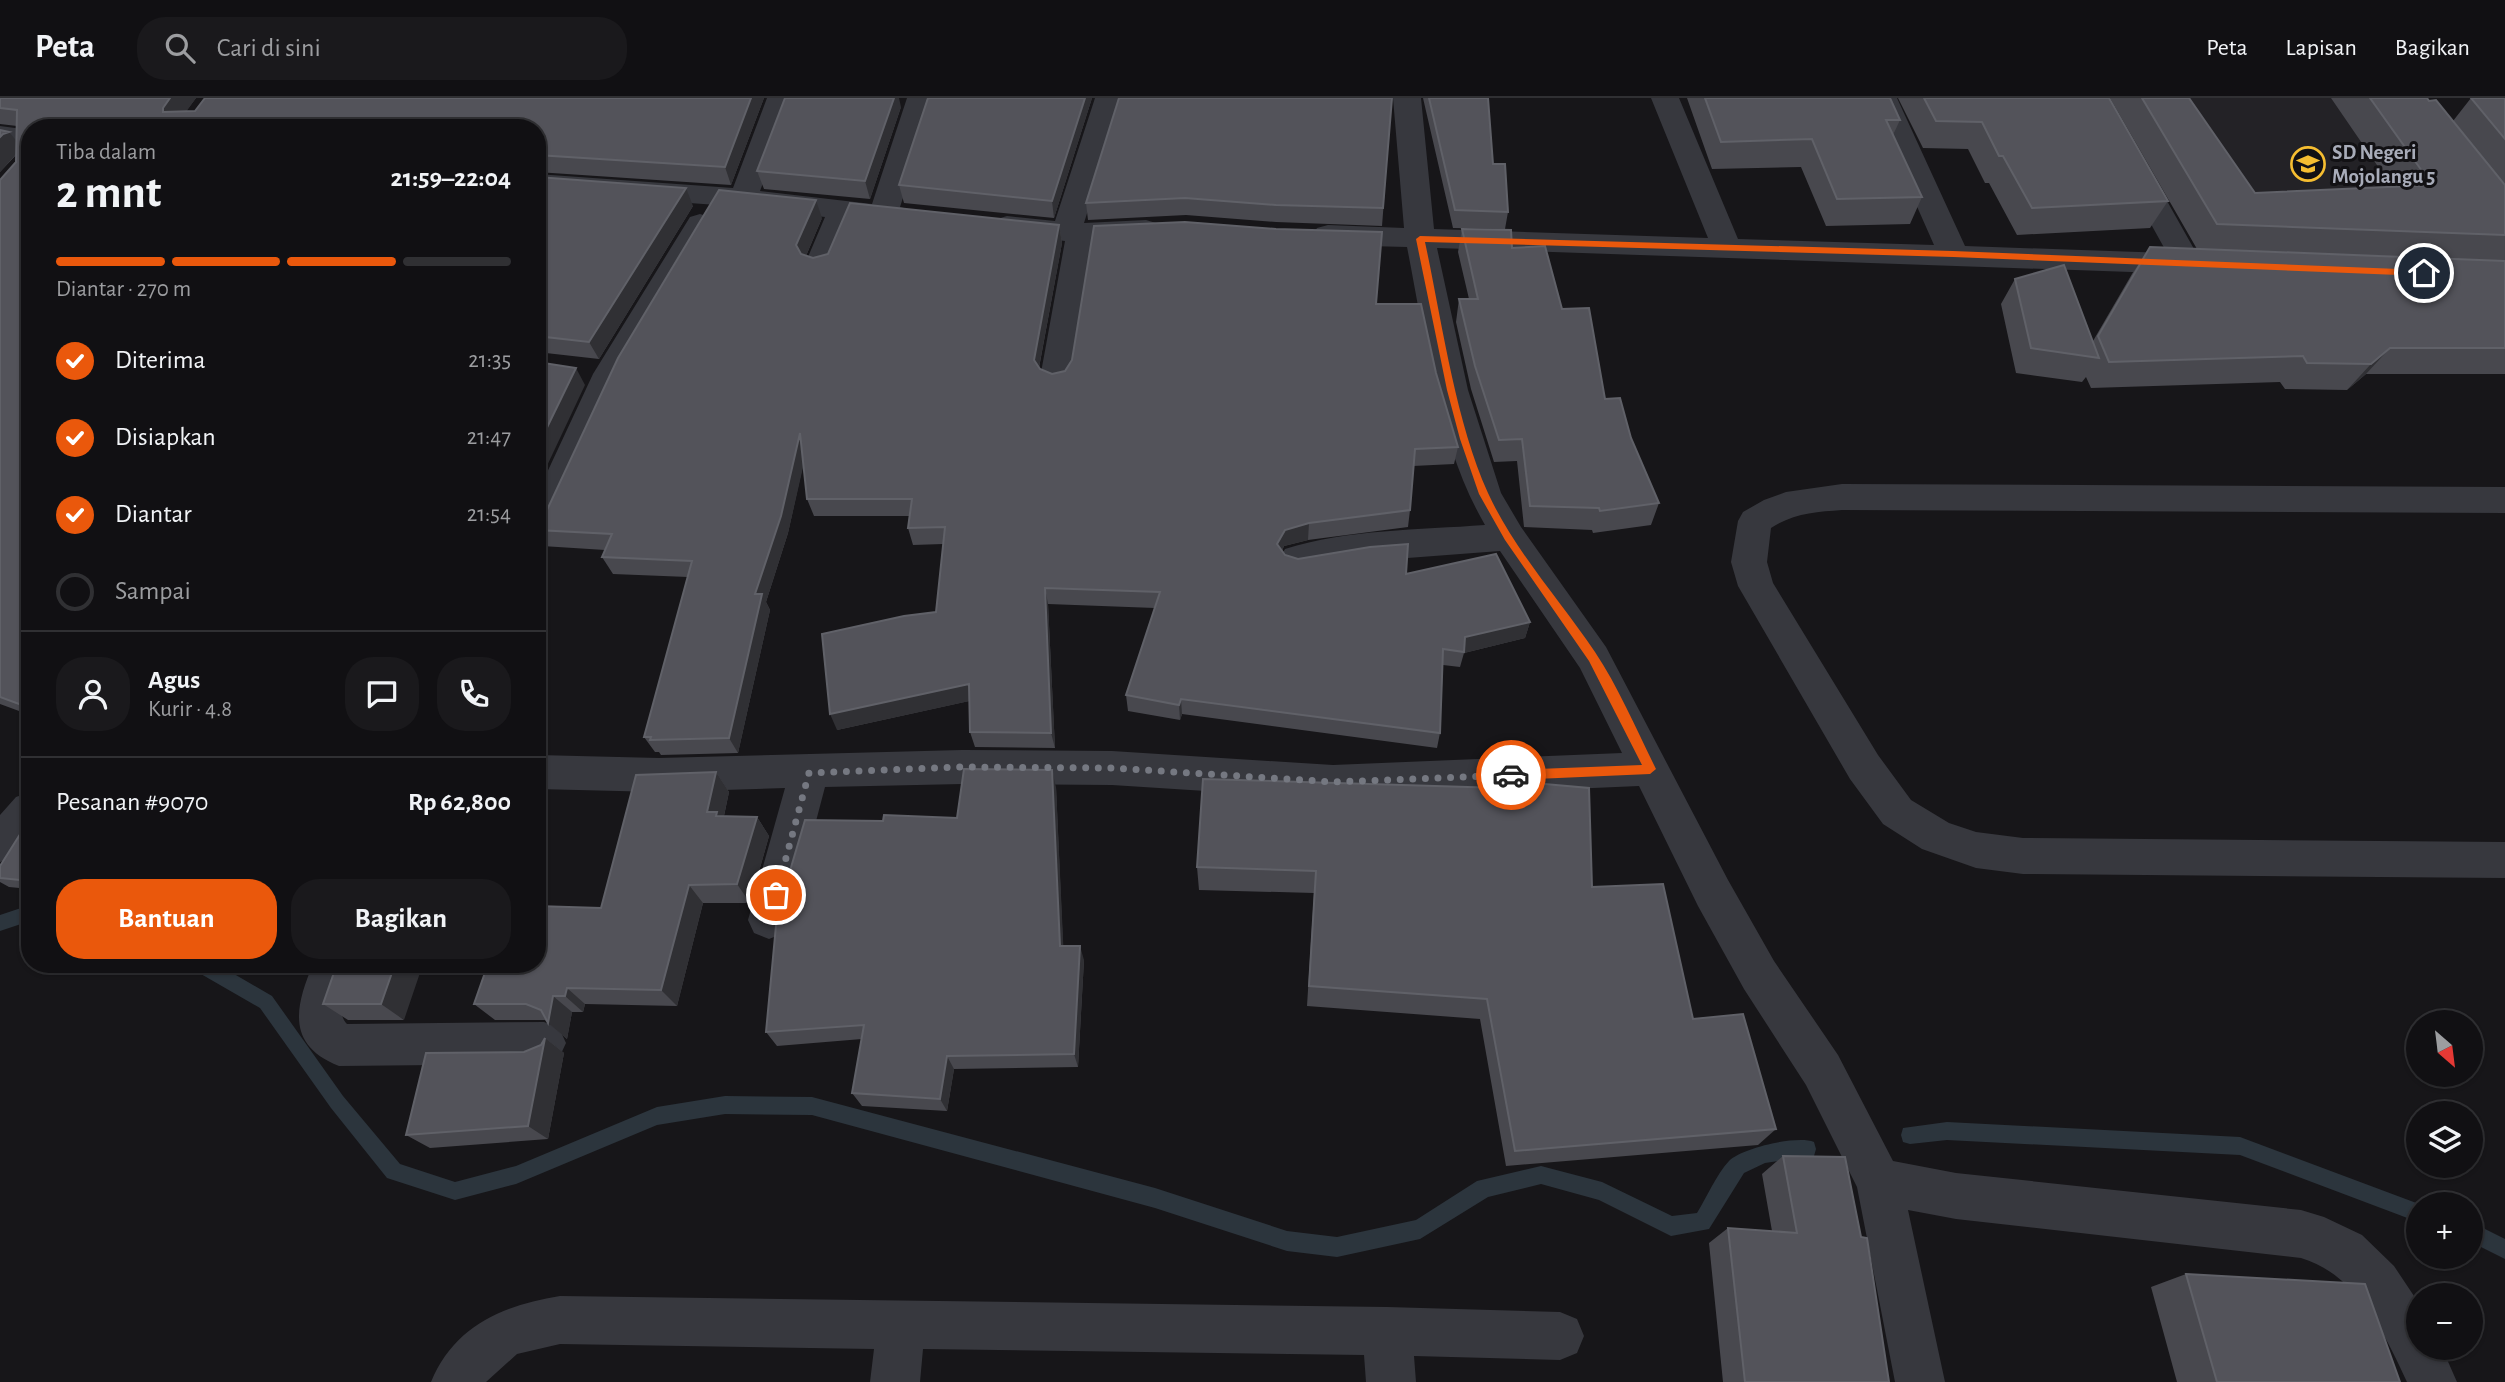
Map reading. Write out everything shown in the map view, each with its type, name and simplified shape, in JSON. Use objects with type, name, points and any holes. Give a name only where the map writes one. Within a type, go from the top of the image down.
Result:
[{"type":"street","points":[[546,512],[609,374],[730,197],[781,98]]},
{"type":"street","points":[[883,214],[921,98]]},
{"type":"street","points":[[1056,378],[1074,232],[1109,98]]},
{"type":"street","points":[[1407,98],[1420,239],[1465,439],[1494,513],[1593,658],[1720,904],[1759,975],[1822,1070],[1879,1182],[1920,1382]]},
{"type":"street","points":[[1665,98],[1727,248]]},
{"type":"street","points":[[1883,98],[1953,254]]},
{"type":"street","points":[[1300,235],[2202,264],[2095,98]]},
{"type":"street","points":[[0,135],[21,138]]},
{"type":"street","points":[[546,184],[730,197],[925,218]]},
{"type":"street","points":[[820,264],[843,210]]},
{"type":"street","points":[[980,224],[1074,232],[1173,229]]},
{"type":"street","points":[[573,369],[609,374]]},
{"type":"street","points":[[2505,500],[1842,497],[1793,501],[1773,509],[1755,521],[1750,540],[1749,562],[1756,586],[1864,767],[1897,812],[1936,836],[1976,850],[2023,856],[2505,860]]},
{"type":"street","points":[[1297,558],[1368,547],[1494,513]]},
{"type":"street","points":[[546,772],[659,775],[962,767],[1112,768],[1334,782],[1650,769]]},
{"type":"street","points":[[769,920],[809,773]]},
{"type":"street","points":[[0,844],[21,820]]},
{"type":"street","points":[[331,973],[318,1015],[323,1033],[339,1045],[544,1043]]},
{"type":"street","points":[[1879,1182],[1956,1196],[2301,1234],[2329,1243],[2358,1265],[2387,1295],[2417,1344],[2432,1382]]},
{"type":"street","points":[[456,1382],[477,1351],[518,1326],[559,1320],[1387,1331],[1560,1336]]},
{"type":"street","points":[[895,1382],[901,1325]]},
{"type":"street","points":[[1387,1331],[1391,1382]]},
{"type":"shaded area","name":"SD Negeri Mojolangu 5","points":[[2125,98],[2398,98],[2505,230],[2213,245]]},
{"type":"building","points":[[0,98],[170,98],[163,112],[195,111],[205,98],[751,98],[725,167],[546,156],[546,119],[21,119],[21,705],[0,697],[0,180],[16,162],[17,110],[0,108]]},
{"type":"building","points":[[785,98],[894,98],[865,181],[757,171]]},
{"type":"building","points":[[928,98],[1085,98],[1052,201],[899,185]]},
{"type":"building","points":[[1119,98],[1392,98],[1383,208],[1276,205],[1185,198],[1086,203]]},
{"type":"building","points":[[1429,98],[1488,98],[1493,164],[1505,164],[1508,212],[1455,210]]},
{"type":"building","points":[[1705,98],[1890,98],[1900,120],[1886,120],[1922,197],[1837,199],[1812,139],[1721,142]]},
{"type":"building","points":[[1924,98],[2109,98],[2168,201],[2032,208],[2003,156],[1999,156],[1982,122],[1936,121]]},
{"type":"building","points":[[2142,98],[2189,98],[2255,193],[2432,185],[2370,98],[2436,100],[2505,185],[2505,235],[2217,224]]},
{"type":"building","points":[[2471,98],[2505,98],[2505,139]]},
{"type":"building","points":[[546,178],[686,188],[589,342],[546,337]]},
{"type":"building","points":[[719,190],[816,200],[796,245],[801,254],[813,258],[828,254],[850,203],[1059,225],[1034,360],[1040,369],[1052,374],[1065,371],[1072,360],[1094,226],[1185,222],[1276,229],[1382,232],[1376,304],[1421,304],[1436,373],[1458,447],[1415,449],[1410,510],[1309,523],[1285,530],[1277,544],[1285,555],[1298,559],[1370,547],[1408,544],[1406,574],[1496,554],[1530,622],[1465,637],[1464,652],[1443,649],[1440,733],[1181,699],[1179,705],[1126,695],[1160,592],[1045,588],[1051,733],[970,732],[969,684],[830,714],[822,634],[904,616],[936,612],[945,527],[908,528],[912,499],[807,499],[800,433],[781,516],[755,594],[762,594],[729,738],[650,740],[651,737],[644,737],[692,561],[602,557],[612,534],[546,530],[546,512],[618,358]]},
{"type":"building","points":[[1462,229],[1511,230],[1512,248],[1545,246],[1562,309],[1589,308],[1605,399],[1620,398],[1631,438],[1659,503],[1600,511],[1599,508],[1530,506],[1522,439],[1499,440],[1475,366],[1459,299],[1478,299]]},
{"type":"building","points":[[2150,247],[2505,261],[2505,348],[2390,348],[2371,364],[2307,363],[2303,356],[2109,362],[2098,336]]},
{"type":"building","points":[[2064,265],[2099,358],[2031,348],[2015,279]]},
{"type":"building","points":[[546,363],[576,368],[546,430]]},
{"type":"building","points":[[964,769],[1052,770],[1060,946],[1080,946],[1074,1054],[947,1056],[940,1099],[852,1093],[864,1025],[766,1032],[777,915],[805,820],[883,821],[884,815],[957,818]]},
{"type":"building","points":[[716,772],[707,812],[717,812],[716,816],[757,817],[737,884],[689,885],[661,990],[567,988],[565,996],[553,996],[548,1023],[541,1010],[526,1004],[474,1004],[485,973],[546,973],[546,906],[601,908],[636,775]]},
{"type":"building","points":[[1203,779],[1533,789],[1534,783],[1589,788],[1592,887],[1663,884],[1693,1019],[1743,1014],[1776,1129],[1515,1151],[1487,999],[1309,986],[1316,871],[1197,867]]},
{"type":"building","points":[[21,833],[21,880],[0,878],[0,866]]},
{"type":"building","points":[[334,973],[392,973],[381,1004],[323,1004]]},
{"type":"building","points":[[545,1038],[528,1126],[406,1135],[426,1053],[524,1052],[541,1045]]},
{"type":"building","points":[[1783,1156],[1845,1157],[1861,1237],[1867,1238],[1889,1382],[1745,1382],[1728,1228],[1797,1233]]},
{"type":"building","points":[[2186,1274],[2365,1284],[2400,1382],[2217,1382]]},
{"type":"waterway","points":[[0,923],[21,916]]},
{"type":"waterway","points":[[216,973],[266,1002],[337,1102],[394,1171],[455,1191],[516,1175],[657,1116],[725,1105],[812,1106],[1155,1198],[1287,1241],[1337,1247],[1420,1229],[1484,1188],[1541,1175],[1602,1191],[1671,1226],[1702,1222],[1737,1166],[1765,1154],[1807,1149]]},
{"type":"waterway","points":[[1910,1135],[1947,1131],[2240,1146],[2406,1208]]},
{"type":"waterway","points":[[2483,1238],[2505,1249]]},
{"type":"way so far","points":[[776,895],[809,773],[962,767],[1112,768],[1334,782],[1511,775]]},
{"type":"place","name":"SD Negeri Mojolangu 5","points":[[2308,164]]},
{"type":"route","points":[[1511,775],[1650,769],[1593,658],[1509,537],[1484,494],[1452,390],[1420,239],[1953,254],[2424,273]]}]
